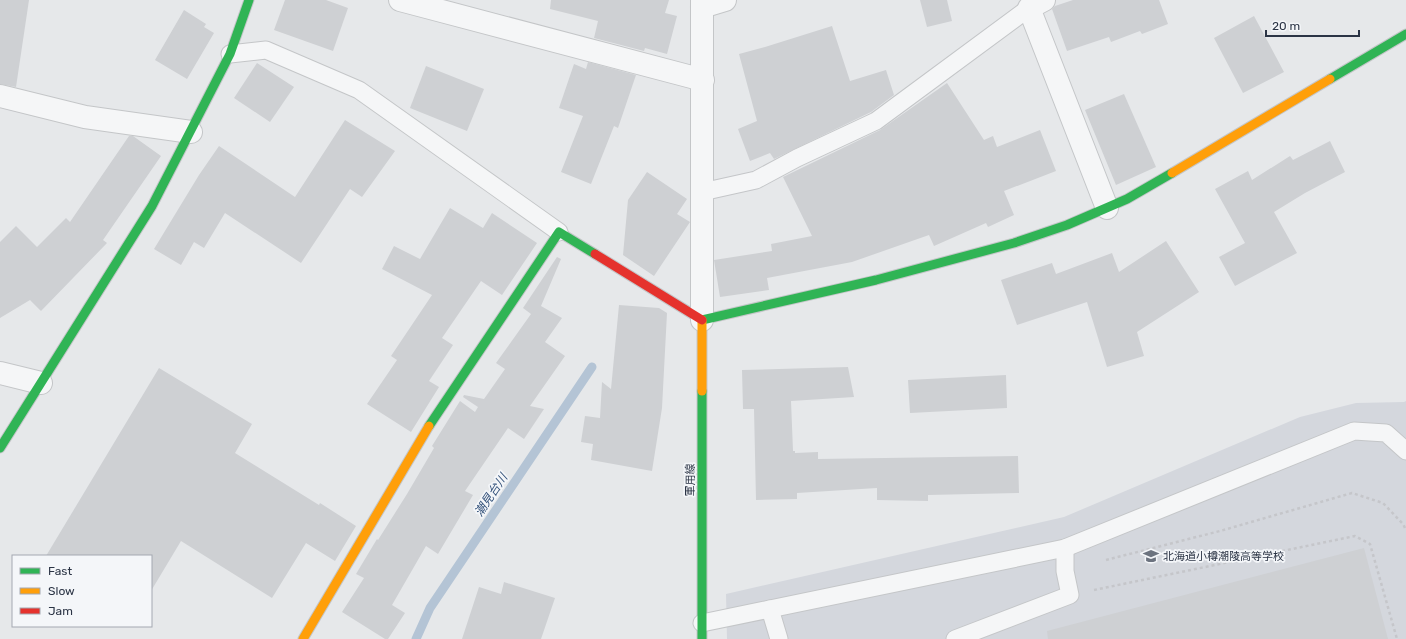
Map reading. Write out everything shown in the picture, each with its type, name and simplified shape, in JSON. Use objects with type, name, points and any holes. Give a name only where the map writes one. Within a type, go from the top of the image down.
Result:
[{"type":"street","points":[[0,448],[152,206],[230,54],[249,0]]},
{"type":"street","points":[[400,0],[703,80]]},
{"type":"street","points":[[702,320],[702,3],[725,0]]},
{"type":"street","points":[[1036,4],[1107,208]]},
{"type":"street","points":[[303,639],[435,416],[559,232],[702,320],[876,280],[1007,245],[1067,225],[1107,208],[1126,199],[1406,34]]},
{"type":"street","points":[[0,96],[85,117],[191,132]]},
{"type":"street","name":"軍用線","points":[[702,320],[702,631]]},
{"type":"street","points":[[0,373],[41,383]]},
{"type":"lane","points":[[702,192],[756,180],[797,158],[876,121],[1036,4]]},
{"type":"lane","points":[[230,54],[266,50],[359,90],[559,232]]},
{"type":"lane","points":[[702,631],[770,609],[1065,548],[1354,431],[1386,433],[1406,451]]},
{"type":"lane","points":[[955,639],[1070,595],[1065,571],[1065,548]]},
{"type":"lane","points":[[770,609],[779,639]]},
{"type":"path","points":[[1065,571],[1220,531],[1352,493],[1383,503],[1403,524],[1406,530]]},
{"type":"path","points":[[1070,595],[1355,536],[1370,544],[1397,639]]},
{"type":"shaded area","name":"北海道小樽潮陵高等学校","points":[[1406,401],[1406,639],[727,639],[726,594],[1064,517],[1300,417],[1356,403]]},
{"type":"building","points":[[0,0],[29,0],[16,87],[0,84]]},
{"type":"building","points":[[285,0],[326,0],[348,8],[333,51],[274,30]]},
{"type":"building","points":[[551,0],[669,0],[665,13],[677,16],[667,54],[645,48],[644,51],[594,38],[598,21],[550,9]]},
{"type":"building","points":[[920,0],[947,0],[952,21],[927,27]]},
{"type":"building","points":[[1073,0],[1159,0],[1168,24],[1142,34],[1140,31],[1111,42],[1109,37],[1067,51],[1052,9],[1055,6]]},
{"type":"building","points":[[184,10],[206,24],[204,27],[214,33],[187,79],[155,60]]},
{"type":"building","points":[[1254,16],[1284,72],[1243,93],[1214,38]]},
{"type":"building","points":[[832,26],[850,81],[886,70],[894,95],[871,112],[774,159],[770,153],[750,161],[738,129],[757,121],[739,54]]},
{"type":"building","points":[[588,62],[636,75],[618,128],[614,126],[591,184],[561,172],[583,116],[559,108],[574,64],[586,69]]},
{"type":"building","points":[[257,63],[294,87],[270,122],[234,98]]},
{"type":"building","points":[[426,66],[484,89],[467,131],[410,108]]},
{"type":"building","points":[[947,83],[984,140],[993,136],[997,147],[1040,130],[1056,171],[1004,191],[1014,215],[988,227],[986,223],[934,246],[929,235],[852,262],[767,278],[769,290],[720,297],[714,260],[772,251],[771,244],[812,236],[783,177],[880,130]]},
{"type":"building","points":[[1124,94],[1156,167],[1116,185],[1085,110]]},
{"type":"building","points":[[345,120],[395,151],[362,197],[350,189],[301,263],[225,213],[204,248],[194,242],[181,265],[154,249],[199,175],[219,146],[295,197]]},
{"type":"building","points":[[129,136],[133,136],[161,156],[103,240],[107,243],[41,311],[30,300],[0,318],[0,242],[16,226],[37,247],[66,218],[70,222]]},
{"type":"building","points":[[1330,141],[1345,172],[1305,193],[1274,212],[1297,253],[1235,286],[1219,257],[1245,243],[1215,189],[1248,171],[1252,180],[1290,156],[1293,160]]},
{"type":"building","points":[[647,172],[687,199],[677,214],[690,222],[654,276],[623,255],[628,200]]},
{"type":"building","points":[[450,208],[483,228],[492,213],[537,243],[502,295],[481,281],[442,338],[453,345],[429,381],[439,387],[411,432],[367,404],[397,360],[391,356],[432,295],[382,269],[394,246],[420,259]]},
{"type":"building","points":[[1166,241],[1199,292],[1137,332],[1144,356],[1107,367],[1087,302],[1017,325],[1001,280],[1052,263],[1056,274],[1112,253],[1119,272]]},
{"type":"building","points":[[557,257],[561,259],[541,306],[562,318],[545,342],[565,356],[530,406],[544,409],[524,439],[508,428],[465,491],[473,495],[438,554],[426,546],[392,605],[405,613],[388,639],[385,639],[342,612],[364,578],[356,574],[407,494],[434,448],[432,446],[460,401],[475,412],[478,407],[463,397],[464,395],[484,399],[505,369],[496,363],[531,314],[523,308]]},
{"type":"building","points":[[619,305],[659,308],[667,313],[662,408],[652,471],[591,460],[593,444],[581,442],[585,416],[600,418],[602,382],[611,389]]},
{"type":"building","points":[[848,367],[854,397],[791,401],[793,451],[795,451],[795,453],[818,452],[818,459],[1018,456],[1019,493],[928,495],[928,501],[877,500],[877,488],[797,493],[797,499],[756,500],[754,409],[743,409],[742,370]]},
{"type":"building","points":[[159,368],[252,424],[235,453],[356,526],[335,561],[306,543],[272,598],[181,541],[152,589],[152,555],[47,555]]},
{"type":"building","points":[[1006,375],[1007,408],[910,413],[908,380]]},
{"type":"building","points":[[1364,548],[1388,639],[1048,639],[1047,631]]},
{"type":"building","points":[[504,582],[555,598],[541,639],[462,639],[479,587],[501,594]]},
{"type":"waterway","name":"潮見台川","points":[[416,639],[430,608],[592,367]]},
{"type":"traffic: fast","points":[[0,448],[152,206],[230,54],[249,0]]},
{"type":"traffic: fast","points":[[1330,79],[1406,34]]},
{"type":"traffic: fast","points":[[702,320],[876,280],[1014,243],[1067,225],[1127,199],[1172,173]]},
{"type":"traffic: fast","points":[[429,426],[559,232],[595,254]]},
{"type":"traffic: fast","points":[[702,391],[702,639]]},
{"type":"traffic: slow","points":[[1172,173],[1330,79]]},
{"type":"traffic: slow","points":[[702,320],[702,391]]},
{"type":"traffic: slow","points":[[303,639],[429,426]]},
{"type":"traffic: jam","points":[[595,254],[702,320]]},
{"type":"place","name":"北海道小樽潮陵高等学校","points":[[1151,556]]}]
